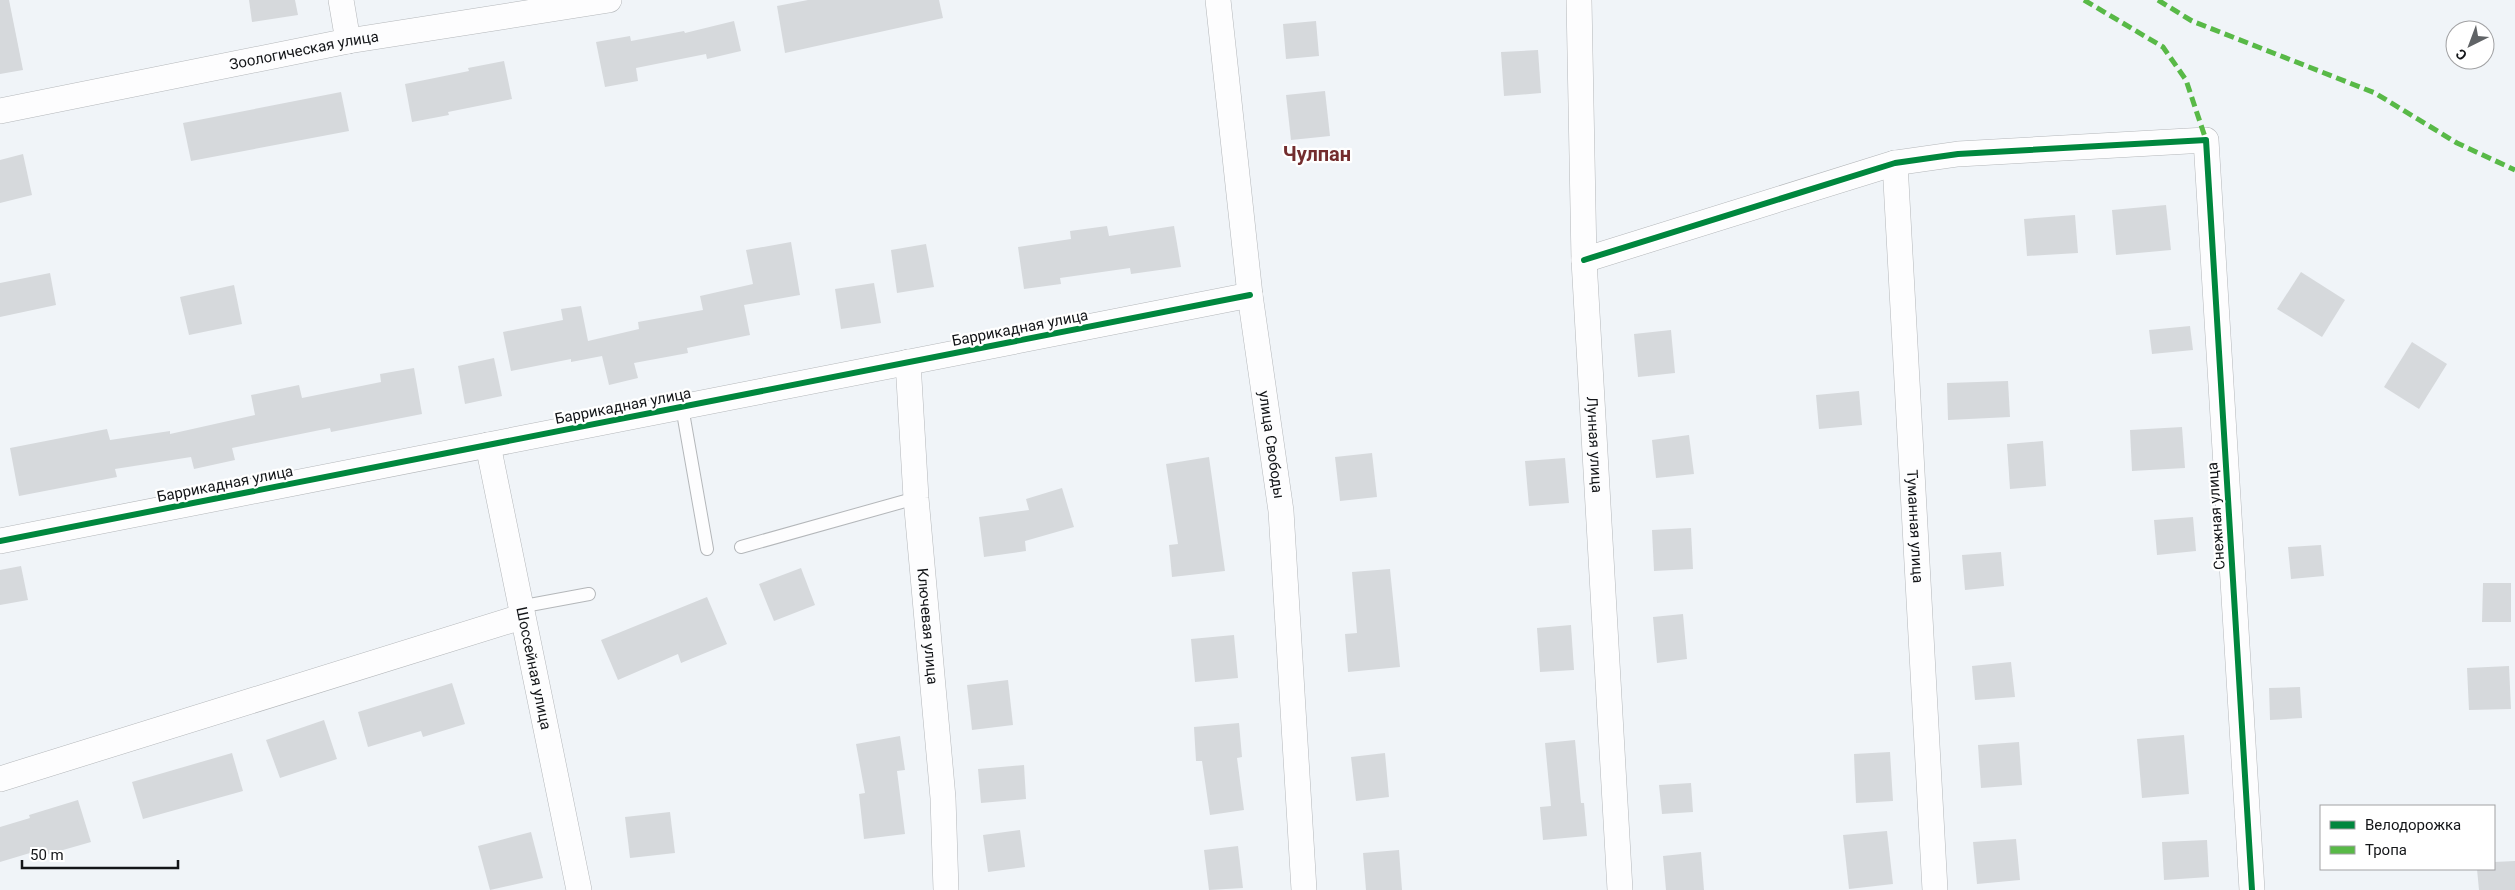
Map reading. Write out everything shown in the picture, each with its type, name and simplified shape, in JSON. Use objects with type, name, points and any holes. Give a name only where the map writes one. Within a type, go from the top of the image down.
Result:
[{"type":"street","points":[[341,0],[348,41]]},
{"type":"street","name":"Зоологическая улица","points":[[0,111],[348,41],[609,0]]},
{"type":"street","name":"улица Свободы","points":[[1218,0],[1250,295],[1281,511],[1304,890]]},
{"type":"street","name":"Лунная улица","points":[[1579,0],[1584,260],[1620,890]]},
{"type":"street","name":"Снежная улица","points":[[1895,163],[1958,154],[2206,140],[2252,890]]},
{"type":"street","points":[[1584,260],[1895,163]]},
{"type":"street","name":"Туманная улица","points":[[1895,163],[1935,890]]},
{"type":"street","name":"Баррикадная улица","points":[[0,541],[1250,295]]},
{"type":"street","name":"Ключевая улица","points":[[908,362],[916,498],[942,798],[946,890]]},
{"type":"street","name":"Шоссейная улица","points":[[488,445],[520,612],[579,890]]},
{"type":"street","points":[[0,779],[520,612]]},
{"type":"lane","points":[[682,407],[707,549]]},
{"type":"lane","points":[[741,547],[916,498]]},
{"type":"lane","points":[[520,612],[589,594]]},
{"type":"building","points":[[0,0],[9,0],[23,70],[0,74]]},
{"type":"building","points":[[249,0],[295,0],[298,15],[252,22]]},
{"type":"building","points":[[808,0],[939,0],[943,18],[785,53],[777,6]]},
{"type":"building","points":[[734,21],[741,51],[707,59],[706,54],[636,68],[638,81],[605,87],[596,42],[630,36],[631,41],[684,31],[685,33]]},
{"type":"building","points":[[1316,21],[1319,56],[1286,59],[1283,24]]},
{"type":"building","points":[[1538,50],[1541,93],[1504,96],[1501,52]]},
{"type":"building","points":[[504,61],[512,99],[448,112],[449,115],[412,122],[405,84],[469,71],[468,68]]},
{"type":"building","points":[[1325,91],[1330,136],[1291,140],[1286,95]]},
{"type":"building","points":[[341,92],[349,131],[191,161],[183,123]]},
{"type":"building","points":[[23,154],[32,195],[0,203],[0,160]]},
{"type":"building","points":[[2166,205],[2171,250],[2116,255],[2112,210]]},
{"type":"building","points":[[2075,215],[2078,253],[2027,256],[2024,219]]},
{"type":"building","points":[[1107,226],[1109,236],[1174,226],[1181,267],[1131,274],[1130,268],[1060,278],[1061,284],[1024,289],[1018,247],[1071,239],[1070,231]]},
{"type":"building","points":[[791,242],[800,295],[744,305],[750,335],[687,348],[688,353],[634,363],[638,378],[609,385],[602,356],[571,362],[571,359],[511,371],[503,332],[563,320],[561,309],[581,306],[588,341],[639,329],[638,322],[703,310],[700,296],[753,284],[746,250]]},
{"type":"building","points":[[926,244],[934,287],[897,293],[891,250]]},
{"type":"building","points":[[2301,272],[2345,300],[2322,337],[2277,309]]},
{"type":"building","points":[[50,273],[56,305],[0,317],[0,283]]},
{"type":"building","points":[[874,283],[881,323],[841,329],[835,289]]},
{"type":"building","points":[[234,285],[242,324],[189,335],[180,297]]},
{"type":"building","points":[[2190,326],[2193,350],[2152,354],[2149,330]]},
{"type":"building","points":[[1671,330],[1675,373],[1638,377],[1634,334]]},
{"type":"building","points":[[2412,342],[2447,364],[2419,409],[2384,387]]},
{"type":"building","points":[[494,358],[502,396],[465,404],[458,366]]},
{"type":"building","points":[[414,368],[422,414],[331,432],[330,428],[232,448],[235,460],[194,469],[191,457],[115,469],[117,477],[19,496],[10,448],[107,429],[110,440],[170,431],[170,434],[255,415],[251,395],[299,385],[302,398],[381,382],[380,374]]},
{"type":"building","points":[[2008,381],[2010,417],[1948,420],[1947,383]]},
{"type":"building","points":[[1859,391],[1862,425],[1819,429],[1816,395]]},
{"type":"building","points":[[2182,427],[2185,468],[2132,471],[2130,430]]},
{"type":"building","points":[[1689,435],[1694,474],[1656,478],[1652,440]]},
{"type":"building","points":[[2043,441],[2046,486],[2010,489],[2007,444]]},
{"type":"building","points":[[1372,453],[1377,497],[1340,501],[1335,457]]},
{"type":"building","points":[[1209,457],[1225,571],[1172,577],[1169,545],[1178,544],[1166,464]]},
{"type":"building","points":[[1565,458],[1569,503],[1529,506],[1525,461]]},
{"type":"building","points":[[1062,488],[1074,527],[1025,541],[1026,551],[984,557],[979,517],[1029,510],[1026,499]]},
{"type":"building","points":[[2193,517],[2196,551],[2157,555],[2154,520]]},
{"type":"building","points":[[1691,528],[1693,569],[1654,571],[1652,530]]},
{"type":"building","points":[[2321,545],[2324,576],[2291,579],[2288,547]]},
{"type":"building","points":[[2001,552],[2004,586],[1965,590],[1962,555]]},
{"type":"building","points":[[21,566],[28,600],[0,605],[0,570]]},
{"type":"building","points":[[801,568],[815,605],[774,621],[759,584]]},
{"type":"building","points":[[1390,569],[1400,667],[1348,672],[1345,634],[1357,633],[1352,572]]},
{"type":"building","points":[[2483,583],[2511,583],[2511,622],[2482,622]]},
{"type":"building","points":[[707,597],[727,644],[681,663],[678,654],[618,680],[601,640]]},
{"type":"building","points":[[1683,614],[1687,659],[1657,663],[1653,617]]},
{"type":"building","points":[[1571,625],[1574,670],[1540,672],[1537,628]]},
{"type":"building","points":[[1234,635],[1238,678],[1195,682],[1191,639]]},
{"type":"building","points":[[2011,662],[2015,697],[1975,700],[1972,666]]},
{"type":"building","points":[[2509,666],[2511,709],[2469,710],[2467,668]]},
{"type":"building","points":[[1008,680],[1013,725],[972,730],[967,685]]},
{"type":"building","points":[[452,683],[465,724],[423,737],[421,731],[368,747],[358,712]]},
{"type":"building","points":[[2300,687],[2302,718],[2270,720],[2269,688]]},
{"type":"building","points":[[324,720],[337,759],[280,778],[266,740]]},
{"type":"building","points":[[1239,723],[1242,757],[1237,758],[1244,810],[1210,815],[1202,761],[1196,761],[1194,727]]},
{"type":"building","points":[[2184,735],[2189,794],[2142,798],[2137,739]]},
{"type":"building","points":[[900,736],[905,770],[897,771],[905,834],[864,839],[859,794],[865,793],[856,744]]},
{"type":"building","points":[[1575,740],[1581,803],[1584,803],[1587,836],[1543,840],[1540,807],[1551,806],[1545,743]]},
{"type":"building","points":[[2019,742],[2022,785],[1981,788],[1978,745]]},
{"type":"building","points":[[1890,752],[1893,801],[1856,803],[1854,754]]},
{"type":"building","points":[[232,753],[243,791],[143,819],[132,782]]},
{"type":"building","points":[[1385,753],[1389,797],[1356,801],[1351,757]]},
{"type":"building","points":[[1024,765],[1026,799],[981,803],[978,769]]},
{"type":"building","points":[[1691,783],[1693,812],[1662,814],[1659,785]]},
{"type":"building","points":[[78,800],[91,842],[42,856],[40,850],[0,862],[0,827],[30,818],[29,815]]},
{"type":"building","points":[[670,812],[675,853],[630,858],[625,817]]},
{"type":"building","points":[[1020,830],[1025,867],[988,872],[983,835]]},
{"type":"building","points":[[1887,831],[1893,884],[1849,889],[1843,835]]},
{"type":"building","points":[[531,832],[543,878],[490,890],[478,846]]},
{"type":"building","points":[[2016,839],[2020,880],[1977,884],[1973,842]]},
{"type":"building","points":[[2207,840],[2209,877],[2164,880],[2162,842]]},
{"type":"building","points":[[1238,846],[1243,888],[1209,890],[1204,850]]},
{"type":"building","points":[[1399,850],[1402,890],[1366,890],[1363,853]]},
{"type":"building","points":[[1701,852],[1704,890],[1666,890],[1663,856]]},
{"type":"building","points":[[2515,861],[2515,890],[2479,890],[2477,870],[2495,870],[2495,862]]},
{"type":"marked path","points":[[2084,0],[2163,47],[2186,80],[2206,140]]},
{"type":"marked path","points":[[2158,0],[2192,21],[2375,93],[2457,143],[2515,170]]},
{"type":"cycle path","points":[[1584,260],[1895,163],[1958,154],[2206,140],[2252,890]]},
{"type":"cycle path","points":[[0,541],[1250,295]]},
{"type":"district","name":"Чулпан","points":[[1317,154]]}]
